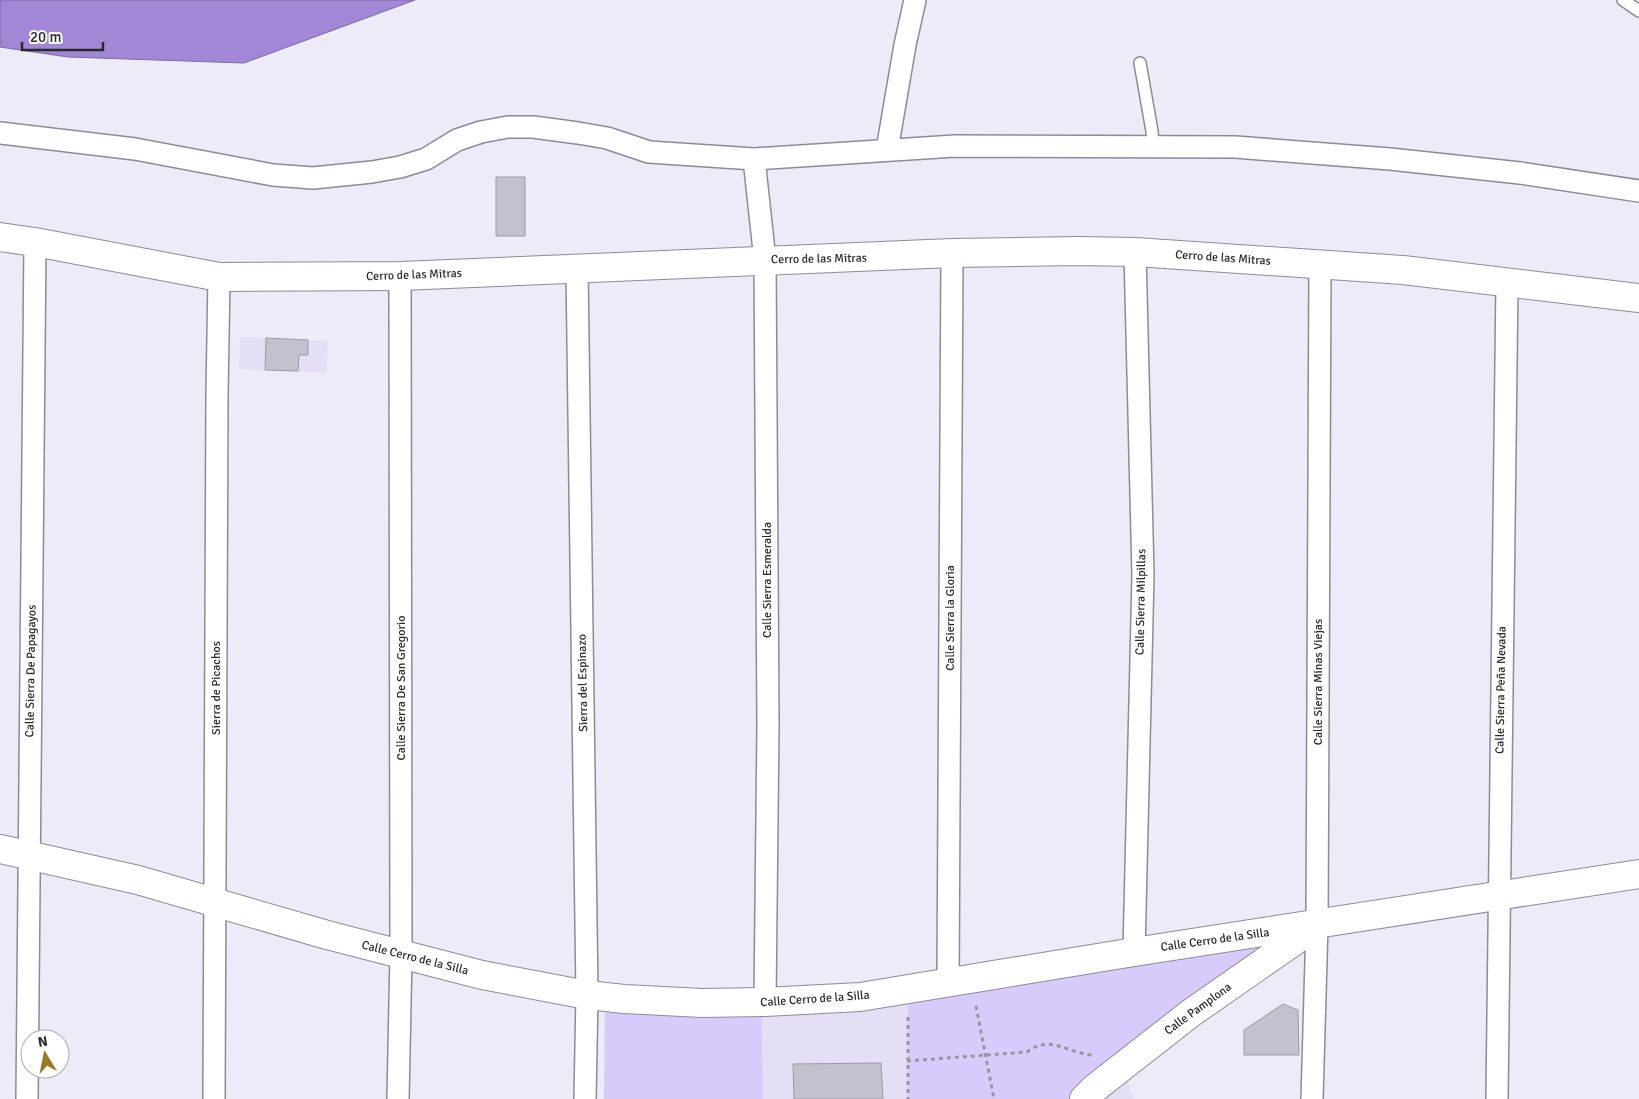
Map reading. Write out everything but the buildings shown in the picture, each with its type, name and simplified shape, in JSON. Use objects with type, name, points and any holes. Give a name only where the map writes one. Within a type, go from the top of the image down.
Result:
[{"type":"street","points":[[887,150],[905,45],[915,0]]},
{"type":"street","points":[[0,133],[135,149],[274,175],[313,178],[400,167],[426,158],[457,140],[481,132],[508,127],[533,127],[578,132],[607,138],[649,152],[754,159],[955,146],[1235,147],[1390,159],[1520,173],[1639,191]]},
{"type":"street","name":"Calle Sierra Esmeralda","points":[[754,159],[765,260],[768,724],[765,1002]]},
{"type":"street","name":"Cerro de las Mitras","points":[[0,237],[36,242],[219,277],[400,276],[952,253],[1078,251],[1135,252],[1403,270],[1639,298]]},
{"type":"street","name":"Calle Sierra De Papagayos","points":[[27,1099],[36,242]]},
{"type":"street","name":"Calle Sierra Milpillas","points":[[1134,952],[1143,574],[1135,252]]},
{"type":"street","name":"Calle Sierra la Gloria","points":[[948,984],[952,253]]},
{"type":"street","name":"Calle Sierra Minas Viejas","points":[[1312,1099],[1317,925],[1320,264]]},
{"type":"street","name":"Sierra del Espinazo","points":[[577,268],[587,995],[585,1099]]},
{"type":"street","name":"Calle Sierra De San Gregorio","points":[[398,1099],[400,954],[400,276]]},
{"type":"street","name":"Sierra de Picachos","points":[[214,1099],[216,415],[219,277]]},
{"type":"street","name":"Calle Sierra Peña Nevada","points":[[1497,1099],[1507,281]]},
{"type":"street","name":"Calle Cerro de la Silla","points":[[0,849],[138,880],[327,935],[482,975],[587,995],[702,1003],[860,997],[1134,952],[1639,874]]},
{"type":"street","name":"Calle Pamplona","points":[[1094,1095],[1190,1013],[1317,925]]},
{"type":"lane","points":[[1624,0],[1639,12]]},
{"type":"lane","points":[[1140,63],[1153,146]]},
{"type":"path","points":[[975,998],[994,1099]]},
{"type":"path","points":[[908,1008],[908,1099]]},
{"type":"path","points":[[907,1061],[1027,1052],[1035,1046],[1047,1043],[1081,1054],[1097,1056]]},
{"type":"shaded area","points":[[0,0],[415,0],[244,63],[68,57],[0,47]]},
{"type":"shaded area","points":[[240,337],[328,341],[327,373],[239,369]]},
{"type":"shaded area","points":[[1301,932],[1105,1099],[908,1099],[908,981]]},
{"type":"shaded area","points":[[908,981],[908,1099],[762,1099],[761,993]]},
{"type":"shaded area","points":[[605,985],[761,993],[763,1099],[604,1099]]},
{"type":"shaded area","points":[[1127,1080],[1134,1099],[1105,1099]]}]
